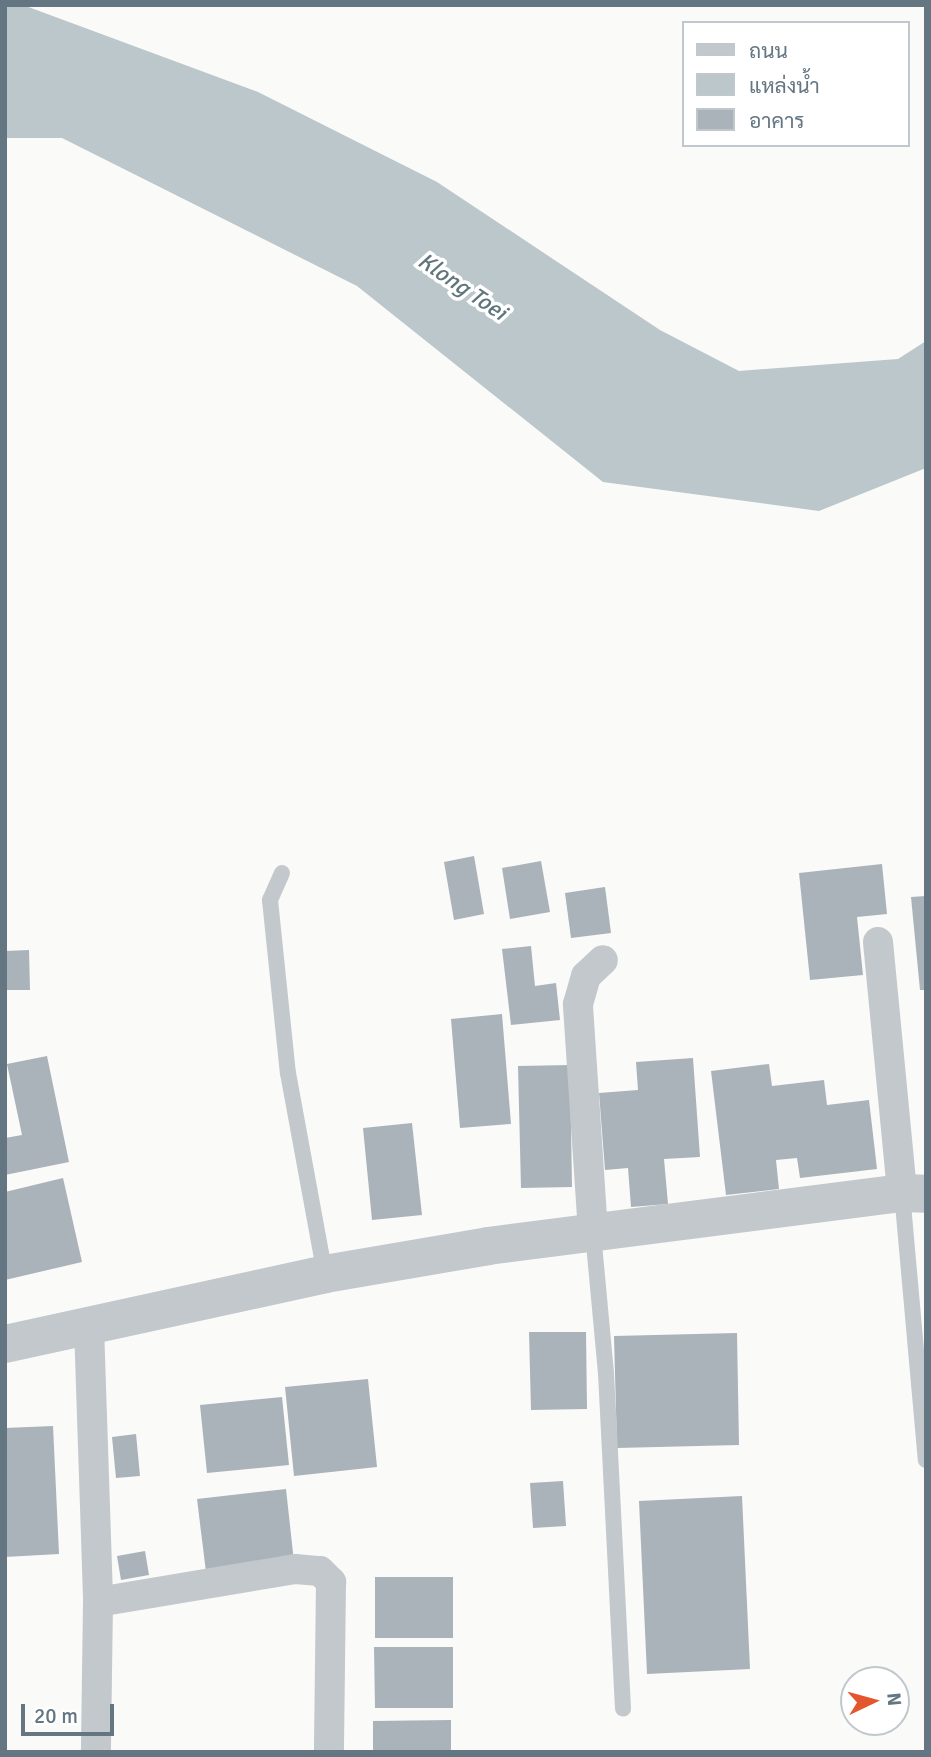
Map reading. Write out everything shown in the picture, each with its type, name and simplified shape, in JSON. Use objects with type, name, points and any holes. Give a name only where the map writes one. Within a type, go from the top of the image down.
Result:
[{"type":"street","points":[[5,1344],[325,1274],[593,1232],[914,1193],[878,942]]},
{"type":"street","points":[[593,1232],[578,1004],[586,976],[603,960]]},
{"type":"street","points":[[89,1326],[98,1602],[96,1752]]},
{"type":"street","points":[[98,1602],[295,1569],[320,1572],[331,1582],[329,1752]]},
{"type":"lane","points":[[282,873],[270,901],[288,1073],[325,1274]]},
{"type":"lane","points":[[914,1193],[926,1460]]},
{"type":"lane","points":[[593,1232],[606,1373],[623,1709]]},
{"type":"water","name":"Klong Toei","points":[[5,5],[23,5],[258,92],[437,182],[660,330],[739,371],[898,359],[926,341],[926,468],[819,511],[603,482],[357,286],[62,138],[5,138]]},
{"type":"building","points":[[474,856],[484,914],[454,920],[444,862]]},
{"type":"building","points":[[541,861],[550,912],[510,919],[502,868]]},
{"type":"building","points":[[882,864],[887,914],[857,917],[863,975],[810,980],[799,873]]},
{"type":"building","points":[[605,887],[611,933],[571,938],[565,893]]},
{"type":"building","points":[[926,896],[926,990],[920,990],[911,897]]},
{"type":"building","points":[[531,946],[535,986],[556,983],[560,1020],[511,1025],[502,949]]},
{"type":"building","points":[[29,950],[30,990],[5,990],[5,951]]},
{"type":"building","points":[[502,1014],[511,1124],[460,1128],[451,1019]]},
{"type":"building","points":[[47,1056],[69,1162],[5,1175],[5,1138],[22,1135],[7,1064]]},
{"type":"building","points":[[693,1058],[700,1157],[664,1159],[668,1204],[631,1207],[628,1168],[605,1170],[599,1093],[638,1090],[636,1062]]},
{"type":"building","points":[[769,1064],[772,1086],[824,1080],[827,1105],[869,1100],[877,1169],[800,1178],[797,1158],[776,1160],[779,1189],[726,1195],[711,1071]]},
{"type":"building","points":[[570,1065],[572,1187],[521,1188],[518,1066]]},
{"type":"building","points":[[412,1123],[422,1215],[372,1220],[363,1128]]},
{"type":"building","points":[[63,1178],[82,1262],[5,1280],[5,1192]]},
{"type":"building","points":[[529,1332],[586,1332],[587,1409],[531,1410]]},
{"type":"building","points":[[737,1333],[739,1445],[617,1448],[614,1336]]},
{"type":"building","points":[[368,1379],[377,1467],[294,1476],[285,1387]]},
{"type":"building","points":[[282,1397],[289,1465],[207,1473],[200,1405]]},
{"type":"building","points":[[53,1426],[59,1554],[5,1557],[5,1428]]},
{"type":"building","points":[[136,1434],[140,1476],[116,1478],[112,1437]]},
{"type":"building","points":[[563,1481],[566,1526],[533,1528],[530,1483]]},
{"type":"building","points":[[286,1489],[294,1562],[206,1572],[197,1499]]},
{"type":"building","points":[[742,1496],[750,1669],[647,1674],[639,1501]]},
{"type":"building","points":[[145,1551],[149,1575],[121,1580],[117,1556]]},
{"type":"building","points":[[375,1577],[453,1577],[453,1638],[375,1638]]},
{"type":"building","points":[[374,1647],[453,1647],[453,1708],[375,1708]]},
{"type":"building","points":[[451,1720],[451,1752],[373,1752],[373,1721]]}]
